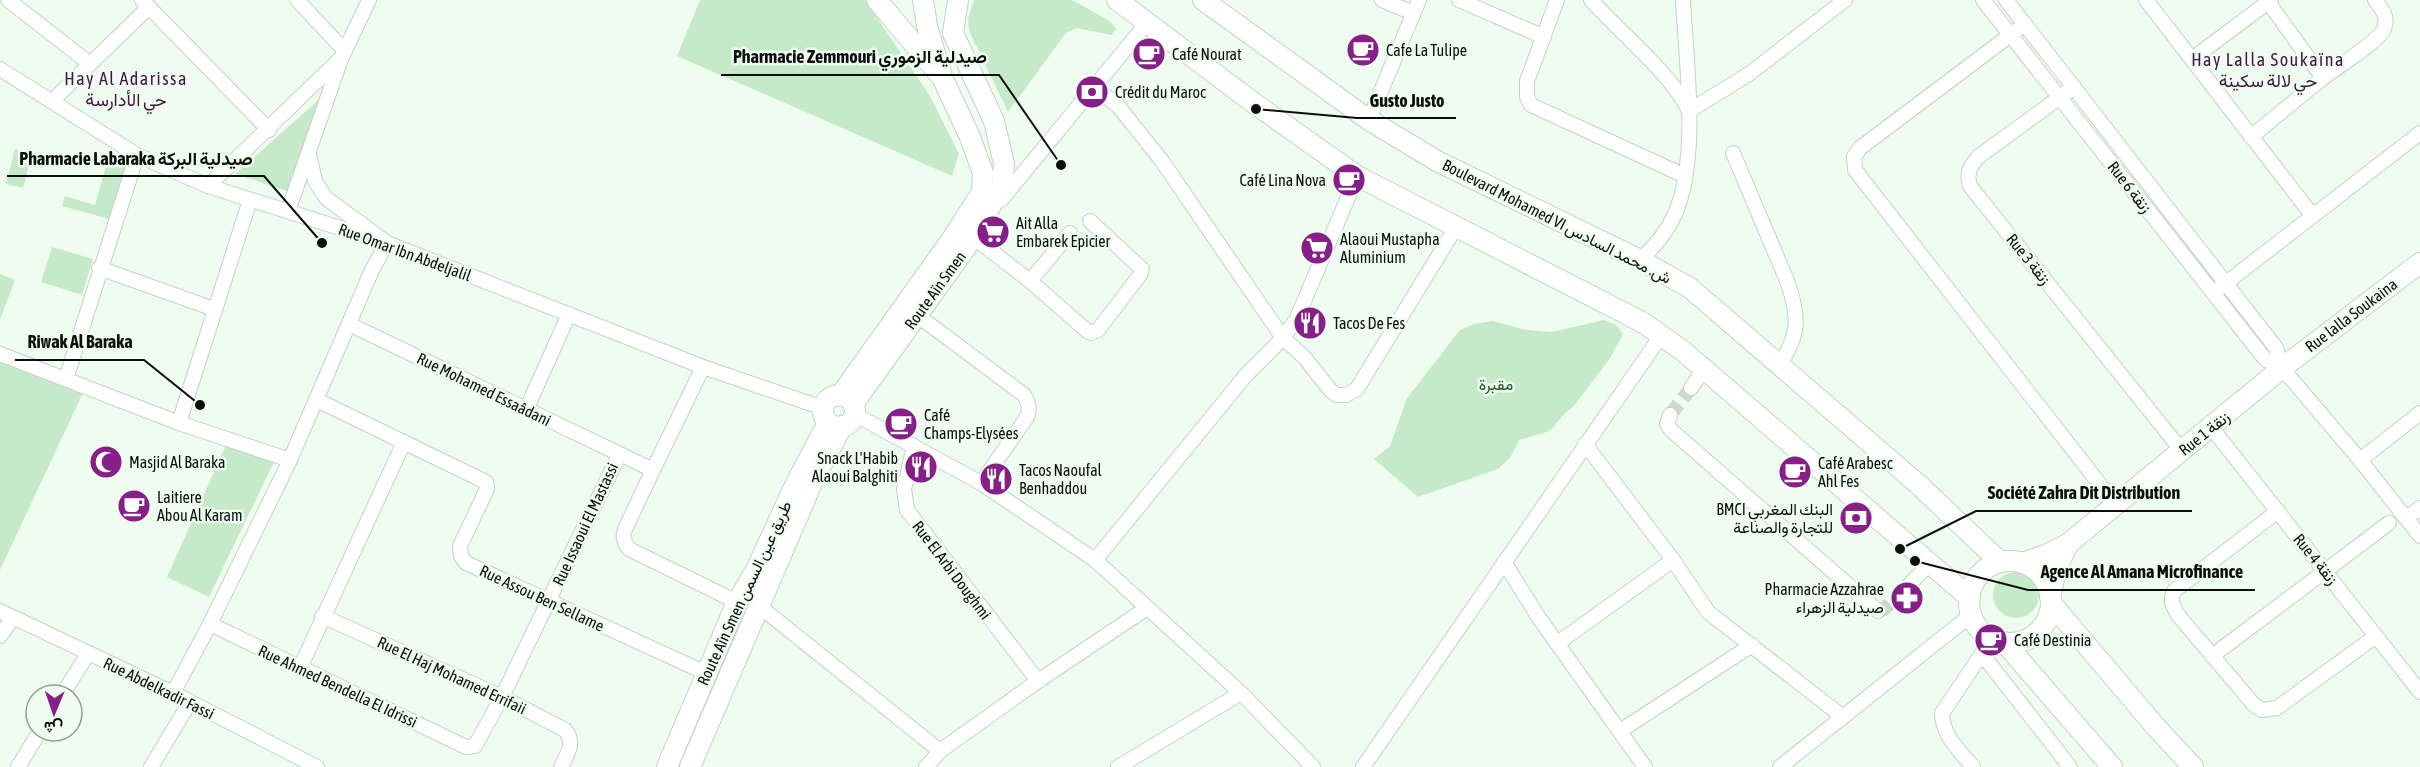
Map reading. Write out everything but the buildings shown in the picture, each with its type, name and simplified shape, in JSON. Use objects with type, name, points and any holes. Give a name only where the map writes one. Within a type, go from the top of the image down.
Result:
[{"type":"main road","points":[[877,0],[942,77]]},
{"type":"main road","name":"Route Aïn Smen","points":[[840,412],[982,192],[983,173],[970,136],[942,77],[927,26],[923,0]]},
{"type":"main road","name":"Route Aïn Smen","points":[[840,412],[917,315],[978,230],[1002,187],[1004,164],[994,121],[953,33],[958,0]]},
{"type":"main road","points":[[1117,0],[1251,101],[1357,176],[1642,322],[1704,369],[1930,563],[1970,606],[1978,627],[1993,645],[2112,767]]},
{"type":"main road","name":"Boulevard Mohamed VI ش. محمد السادس","points":[[1203,0],[1369,120],[1437,161],[1640,260],[1690,288],[1918,485],[2000,562]]},
{"type":"main road","name":"Rue lalla Soukaina","points":[[2282,368],[2420,263]]},
{"type":"main road","name":"Rue 1 زنقة","points":[[2022,563],[2046,555],[2068,543],[2282,368]]},
{"type":"main road","name":"Route Aïn Smen طريق عين السمن","points":[[667,767],[736,602],[756,570],[796,483],[840,412]]},
{"type":"main road","name":"Route Aïn Smen طريق عين السمن","points":[[695,765],[840,412]]},
{"type":"main road","points":[[1993,645],[2024,640],[2036,633],[2045,623],[2056,570],[2068,543]]},
{"type":"main road","points":[[1970,606],[1973,585],[1980,574],[2000,562],[2022,563],[2040,574],[2047,585],[2051,600],[2155,726],[2193,767]]},
{"type":"street","points":[[9,0],[89,63]]},
{"type":"street","points":[[297,0],[343,55]]},
{"type":"street","points":[[288,211],[343,55],[369,0]]},
{"type":"street","points":[[1382,0],[1413,13]]},
{"type":"street","points":[[1369,120],[1419,0]]},
{"type":"street","points":[[1460,0],[1544,37]]},
{"type":"street","points":[[1557,0],[1527,81],[1527,98],[1531,105],[1684,176]]},
{"type":"street","points":[[1591,0],[1666,78],[1683,99],[1689,111]]},
{"type":"street","points":[[1640,260],[1656,244],[1675,215],[1684,176],[1690,128],[1683,0]]},
{"type":"street","points":[[1689,111],[1749,74],[1845,0]]},
{"type":"street","name":"Rue 6 زنقة","points":[[1983,0],[2218,288],[2276,348],[2282,368],[2360,460],[2420,536]]},
{"type":"street","name":"Rue 6 زنقة","points":[[2006,0],[2074,87],[2218,288]]},
{"type":"street","points":[[2146,0],[2312,215]]},
{"type":"street","points":[[2252,137],[2384,30],[2386,20],[2384,12],[2375,0]]},
{"type":"street","points":[[2192,59],[2269,1],[2323,78]]},
{"type":"street","points":[[52,101],[145,4],[269,130]]},
{"type":"street","points":[[1090,221],[1142,269],[1140,275],[1098,330],[1091,333],[1030,281],[978,230],[1093,86],[1147,23]]},
{"type":"street","points":[[2025,24],[1860,148],[1854,157],[1855,170],[2116,505]]},
{"type":"street","points":[[208,186],[269,130],[343,55]]},
{"type":"street","name":"Rue Omar Ibn Abdeljalil","points":[[0,69],[137,155],[208,186],[387,243],[703,367],[840,412],[914,446],[981,483],[1095,560],[1241,693],[1313,767]]},
{"type":"street","points":[[1093,86],[1118,106],[1156,153],[1282,338],[1304,357],[1331,391],[1337,395],[1346,395],[1357,389],[1456,227]]},
{"type":"street","name":"Rue 3 زنقة","points":[[2074,87],[1978,157],[1968,169],[1970,186],[2182,451]]},
{"type":"street","points":[[2218,288],[2420,133]]},
{"type":"street","points":[[1733,153],[1795,304],[1797,320],[1792,346],[1780,364]]},
{"type":"street","points":[[173,693],[210,624],[290,460],[372,270],[387,243],[326,198],[315,181],[309,154]]},
{"type":"street","points":[[66,379],[99,268],[137,155]]},
{"type":"street","points":[[1095,560],[1246,375],[1282,338],[1297,318],[1357,176]]},
{"type":"street","points":[[179,423],[250,200]]},
{"type":"street","points":[[1030,281],[1070,233]]},
{"type":"street","points":[[99,268],[214,309]]},
{"type":"street","points":[[526,410],[569,314]]},
{"type":"street","points":[[917,315],[1024,395],[1028,401],[1027,417],[981,483]]},
{"type":"street","name":"Rue Mohamed Essaâdani","points":[[349,324],[653,470]]},
{"type":"street","points":[[1363,767],[1661,336]]},
{"type":"street","points":[[0,354],[179,423],[290,460]]},
{"type":"street","points":[[703,367],[623,534],[629,549],[736,602]]},
{"type":"street","points":[[1691,388],[1704,369]]},
{"type":"street","name":"Rue Assou Ben Sellame","points":[[317,400],[486,482],[487,489],[460,546],[462,559],[706,673]]},
{"type":"street","points":[[2360,460],[2420,413]]},
{"type":"street","points":[[1670,415],[1666,424],[1671,430],[1878,611]]},
{"type":"street","name":"Rue 4 زنقة","points":[[2211,427],[2420,692]]},
{"type":"street","points":[[300,668],[404,442]]},
{"type":"street","points":[[1585,444],[1673,560],[1708,612],[1843,717]]},
{"type":"street","name":"Rue El Arbi Doughmi","points":[[914,446],[904,489],[907,510],[1038,681]]},
{"type":"street","name":"Rue Issaoui El Mastassi","points":[[466,747],[477,744],[502,697],[619,455]]},
{"type":"street","points":[[2407,518],[2420,508]]},
{"type":"street","points":[[2278,511],[2174,591],[2171,597],[2178,615],[2254,705],[2262,710],[2277,708],[2376,636]]},
{"type":"street","points":[[2212,656],[2324,569],[2389,523]]},
{"type":"street","points":[[1558,643],[1673,560]]},
{"type":"street","points":[[1504,562],[1645,767]]},
{"type":"street","points":[[1909,585],[1930,563]]},
{"type":"street","points":[[759,606],[940,751]]},
{"type":"street","points":[[1780,767],[1843,717],[1970,606]]},
{"type":"street","points":[[926,767],[940,751],[1038,681],[1147,608]]},
{"type":"street","points":[[0,636],[6,614]]},
{"type":"street","name":"Rue Abdelkadir Fassi","points":[[6,614],[173,693],[317,767]]},
{"type":"street","name":"Rue El Haj Mohamed Errifaii","points":[[322,616],[502,697],[565,730],[570,736],[571,745],[561,767]]},
{"type":"street","name":"Rue Ahmed Bendella El Idrissi","points":[[210,624],[466,747]]},
{"type":"street","points":[[1620,730],[1752,645]]},
{"type":"street","points":[[1973,767],[1948,736],[1942,716],[1943,710],[1993,645],[2070,767]]},
{"type":"street","points":[[69,683],[87,654]]},
{"type":"street","points":[[1118,767],[1241,693]]},
{"type":"street","points":[[152,767],[190,702]]},
{"type":"street","points":[[18,767],[33,743]]},
{"type":"green space","points":[[700,0],[865,0],[930,96],[959,154],[952,176],[677,56]]},
{"type":"green space","points":[[974,0],[1072,0],[1110,21],[1116,29],[1111,35],[1076,28],[1066,33],[1008,112],[969,31],[968,18]]},
{"type":"green space","points":[[324,95],[287,191],[235,174]]},
{"type":"green space","points":[[15,149],[46,157],[43,168],[29,165],[23,188],[6,184]]},
{"type":"green space","points":[[108,159],[126,164],[109,219],[62,206],[65,196],[95,205]]},
{"type":"green space","points":[[52,247],[93,259],[82,295],[41,282]]},
{"type":"green space","points":[[0,274],[15,280],[0,320]]},
{"type":"green space","name":"مقبرة","points":[[1604,320],[1616,325],[1623,334],[1609,360],[1573,407],[1550,431],[1519,440],[1510,458],[1498,469],[1418,497],[1374,459],[1390,446],[1407,398],[1460,330],[1474,324],[1493,321],[1526,330],[1551,332]]},
{"type":"green space","points":[[0,361],[83,393],[0,570]]},
{"type":"green space","points":[[229,438],[272,457],[274,462],[209,597],[167,577]]},
{"type":"green space","points":[[2016,572],[2032,579],[2039,595],[2032,611],[2016,618],[2000,611],[1993,595],[2000,579]]},
{"type":"tunnel","points":[[1670,415],[1691,388]]},
{"type":"tunnel","points":[[1878,611],[1884,609],[1909,585]]},
{"type":"place","name":"Cafe La Tulipe","points":[[1363,50]]},
{"type":"place","name":"Café Nourat","points":[[1149,54]]},
{"type":"place","name":"Crédit du Maroc","points":[[1092,92]]},
{"type":"place","name":"Gusto Justo","points":[[1256,109]]},
{"type":"place","name":"Pharmacie Zemmouri صيدلية الزموري","points":[[1061,165]]},
{"type":"place","name":"Café Lina Nova","points":[[1349,180]]},
{"type":"place","name":"Ait Alla Embarek Epicier","points":[[993,232]]},
{"type":"place","name":"Pharmacie Labaraka صيدلية البركة","points":[[322,243]]},
{"type":"place","name":"Alaoui Mustapha Aluminium","points":[[1317,248]]},
{"type":"place","name":"Tacos De Fes","points":[[1310,323]]},
{"type":"place","name":"Riwak Al Baraka","points":[[200,405]]},
{"type":"place","name":"Café Champs-Elysées","points":[[901,424]]},
{"type":"place","name":"Masjid Al Baraka","points":[[106,462]]},
{"type":"place","name":"Snack L'Habib Alaoui Balghiti","points":[[921,467]]},
{"type":"place","name":"Café Arabesc Ahl Fes","points":[[1795,472]]},
{"type":"place","name":"Tacos Naoufal Benhaddou","points":[[996,479]]},
{"type":"place","name":"Laitiere Abou Al Karam","points":[[134,506]]},
{"type":"place","name":"BMCI البنك المغربي للتجارة والصناعة","points":[[1856,518]]},
{"type":"place","name":"Société Zahra Dit Distribution","points":[[1900,549]]},
{"type":"place","name":"Agence Al Amana Microfinance","points":[[1915,561]]},
{"type":"place","name":"Pharmacie Azzahrae صيدلية الزهراء","points":[[1907,598]]},
{"type":"place","name":"Café Destinia","points":[[1991,640]]},
{"type":"district","name":"Hay Lalla Soukaïna حي لالة سكينة","points":[[2268,70]]},
{"type":"district","name":"Hay Al Adarissa حي الأدارسة","points":[[126,89]]}]
